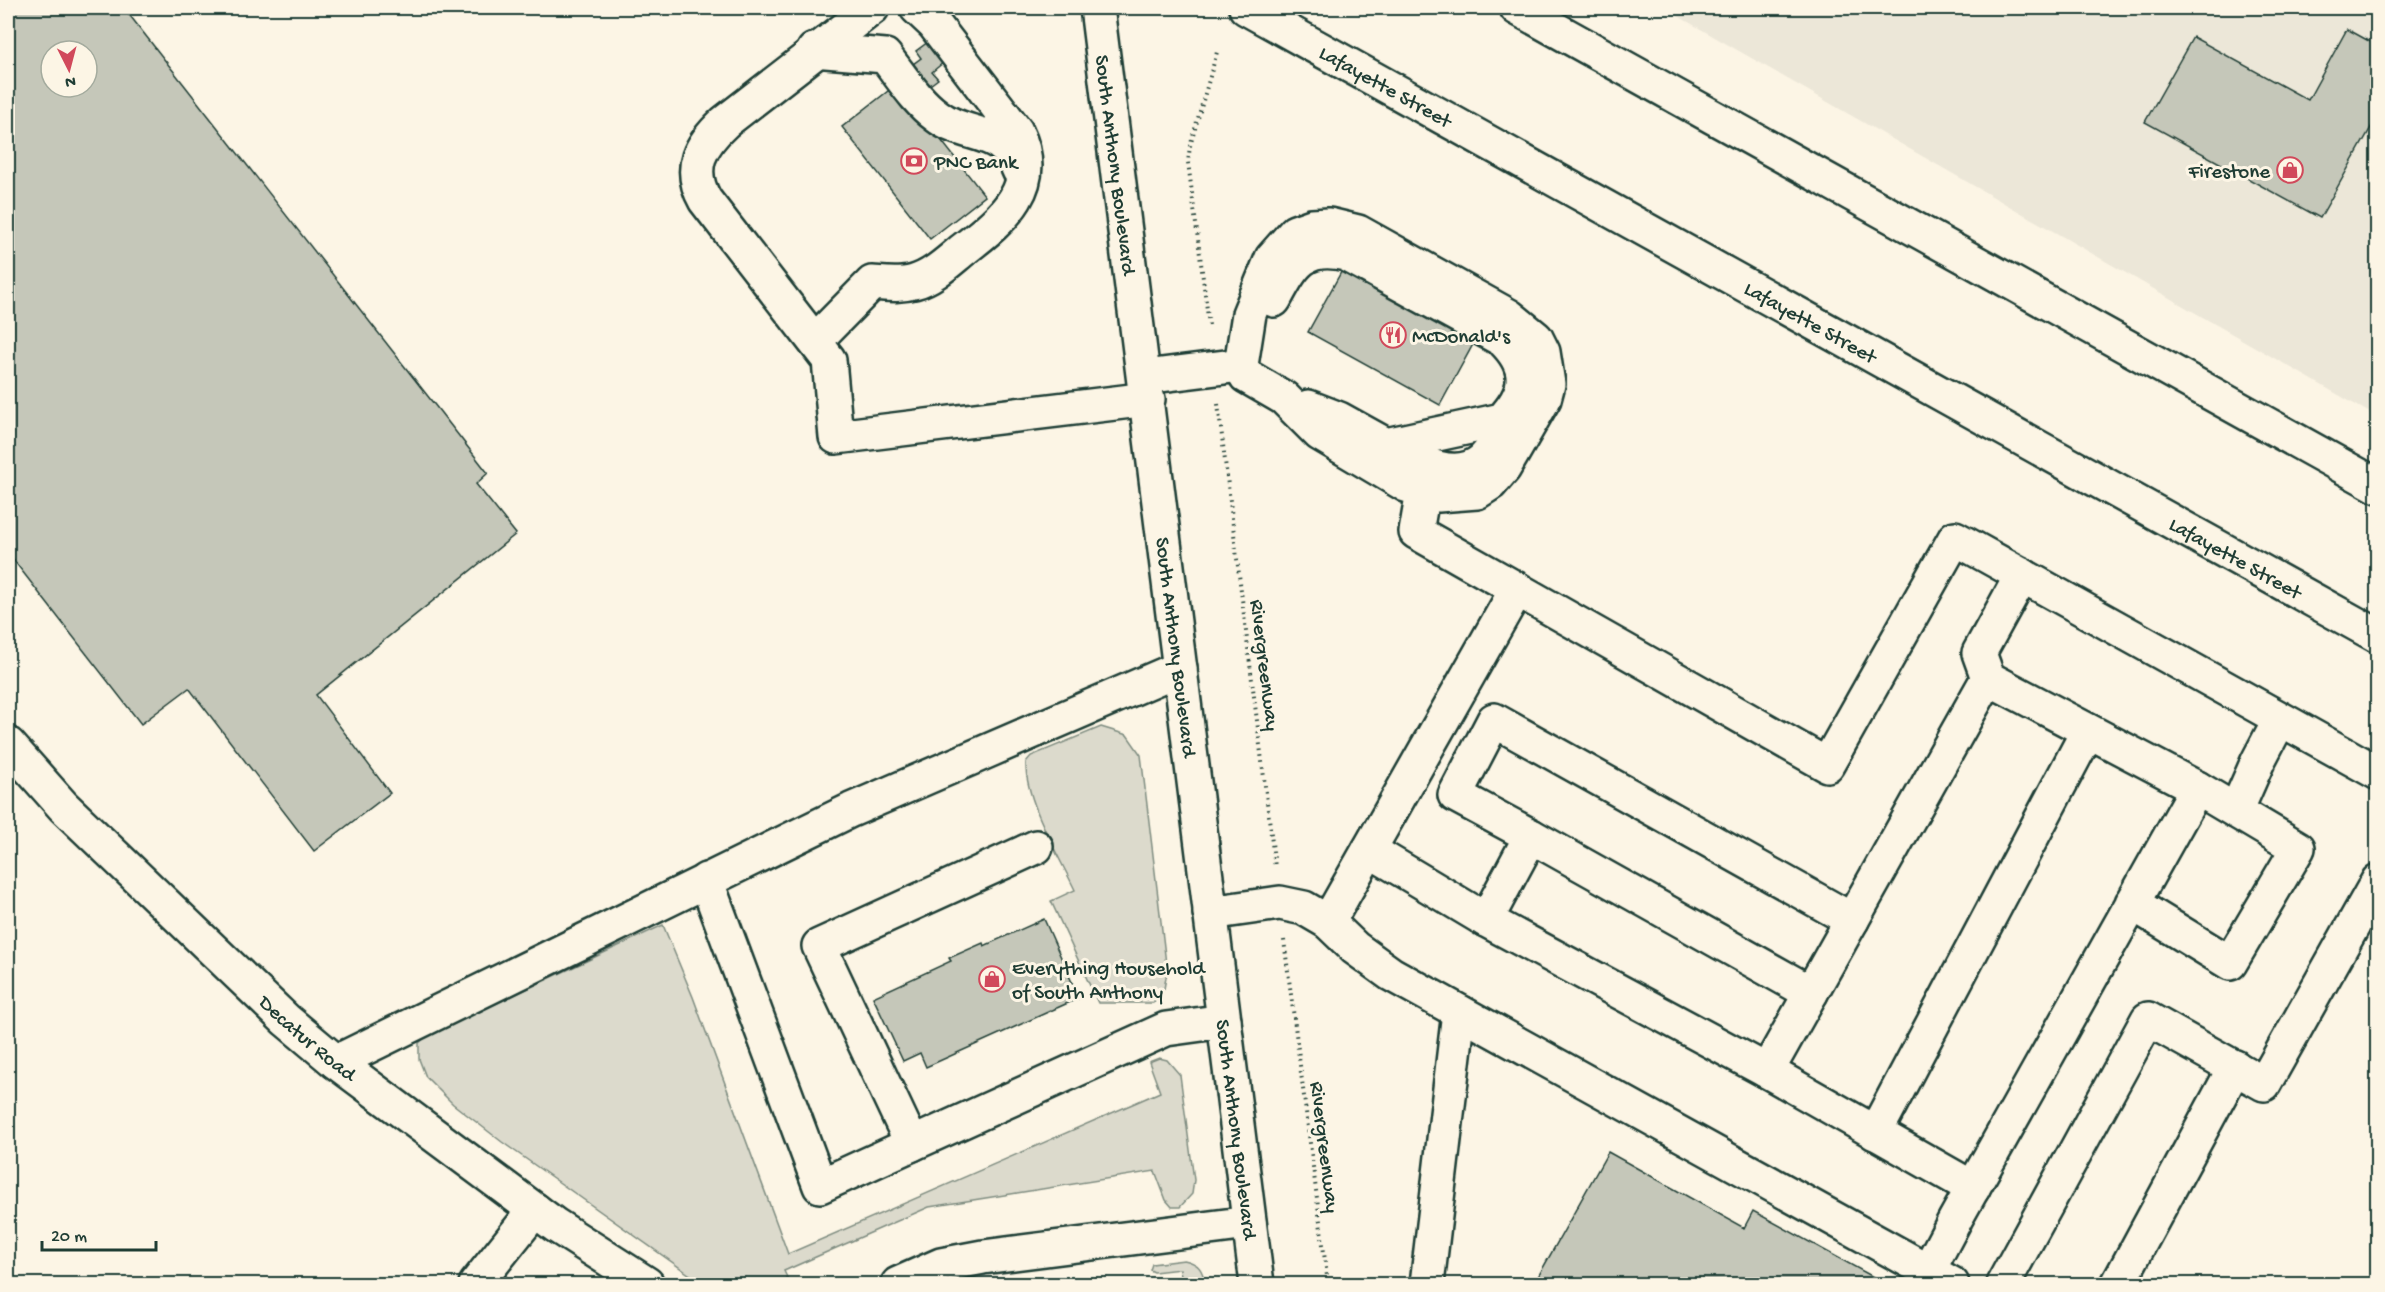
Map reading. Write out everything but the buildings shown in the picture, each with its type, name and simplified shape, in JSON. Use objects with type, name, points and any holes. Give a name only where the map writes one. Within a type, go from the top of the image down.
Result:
[{"type":"main road","points":[[815,341],[872,283],[893,285],[916,282],[940,268],[1000,221],[1021,189],[1025,169],[1024,148],[1016,131],[934,24],[917,8]]},
{"type":"main road","name":"South Anthony Boulevard","points":[[1098,8],[1257,1284]]},
{"type":"main road","name":"Lafayette Street","points":[[1246,8],[2378,636]]},
{"type":"main road","points":[[1517,8],[2378,486]]},
{"type":"main road","points":[[1021,189],[1021,175],[1011,153],[911,26],[865,12],[814,50],[711,135],[701,150],[696,169],[698,186],[705,200],[829,360],[836,437],[1147,388],[1227,367],[1284,398],[1339,419],[1386,445],[1502,420],[1519,396],[1524,382],[1523,366],[1503,340],[1346,254],[1329,250],[1313,251],[1290,271],[1227,367]]},
{"type":"main road","points":[[814,50],[885,56],[926,107],[938,118],[991,136],[1011,153]]},
{"type":"main road","points":[[1227,367],[1272,258],[1295,232],[1312,226],[1329,225],[1358,232],[1509,316],[1536,338],[1547,368],[1544,399],[1504,468],[1491,483],[1477,492],[1452,496],[1423,492],[1406,485],[1320,434],[1284,398]]},
{"type":"main road","points":[[1423,492],[1416,532],[1827,765],[1955,538],[2378,773]]},
{"type":"main road","points":[[2022,575],[1979,654],[1988,678],[2197,788],[2298,848],[2230,963],[2132,903]]},
{"type":"main road","points":[[1328,922],[1517,589]]},
{"type":"main road","points":[[336,1062],[851,810],[1180,668]]},
{"type":"main road","points":[[1767,1071],[1988,678]]},
{"type":"main road","points":[[1455,698],[1852,920]]},
{"type":"main road","points":[[2236,811],[2280,719]]},
{"type":"main road","points":[[1494,720],[1455,795],[1811,993]]},
{"type":"main road","points":[[1875,1133],[2088,731]]},
{"type":"main road","name":"Decatur Road","points":[[8,744],[63,806],[286,1020],[336,1062],[535,1210],[647,1284]]},
{"type":"main road","points":[[1210,913],[1280,903],[1304,908],[1328,922],[1355,948],[1391,974],[1940,1278],[1973,1188],[2197,788]]},
{"type":"main road","points":[[1485,920],[1531,836]]},
{"type":"main road","points":[[912,1144],[819,946],[1036,847]]},
{"type":"main road","points":[[1369,850],[1485,920],[1767,1071],[1973,1188]]},
{"type":"main road","points":[[706,880],[820,1186],[1166,1029],[1224,1021]]},
{"type":"main road","points":[[2003,1284],[2148,1019],[2264,1084],[2368,919],[2378,880]]},
{"type":"main road","points":[[1427,1284],[1459,1012]]},
{"type":"main road","points":[[2118,1284],[2235,1068]]},
{"type":"main road","points":[[476,1284],[535,1210]]},
{"type":"main road","points":[[898,1284],[941,1265],[983,1257],[1249,1223]]},
{"type":"main road","points":[[931,1284],[936,1279],[983,1257]]},
{"type":"path","name":"Rivergreenway","points":[[1217,52],[1190,146],[1188,162],[1227,367],[1280,903],[1328,1284]]},
{"type":"shaded area","points":[[1664,8],[2377,8],[2377,417]]},
{"type":"shaded area","points":[[1101,727],[1127,735],[1141,755],[1167,972],[1164,989],[1153,1003],[1098,1003],[1051,901],[1075,890],[1036,810],[1027,777],[1026,762],[1031,756]]},
{"type":"shaded area","points":[[663,925],[693,997],[788,1254],[1160,1092],[1149,1062],[1159,1058],[1167,1060],[1180,1075],[1194,1180],[1192,1194],[1180,1207],[1172,1207],[1166,1200],[1155,1171],[929,1207],[784,1271],[790,1284],[703,1284],[502,1142],[453,1104],[426,1077],[419,1059],[419,1043],[427,1036]]},
{"type":"shaded area","points":[[1184,1260],[1199,1268],[1205,1284],[1182,1284],[1180,1269],[1154,1272],[1150,1270],[1152,1264]]},
{"type":"place","name":"PNC Bank","points":[[914,161]]},
{"type":"place","name":"Firestone","points":[[2290,170]]},
{"type":"place","name":"McDonald's","points":[[1393,335]]},
{"type":"place","name":"Everything Household of South Anthony","points":[[992,979]]}]
